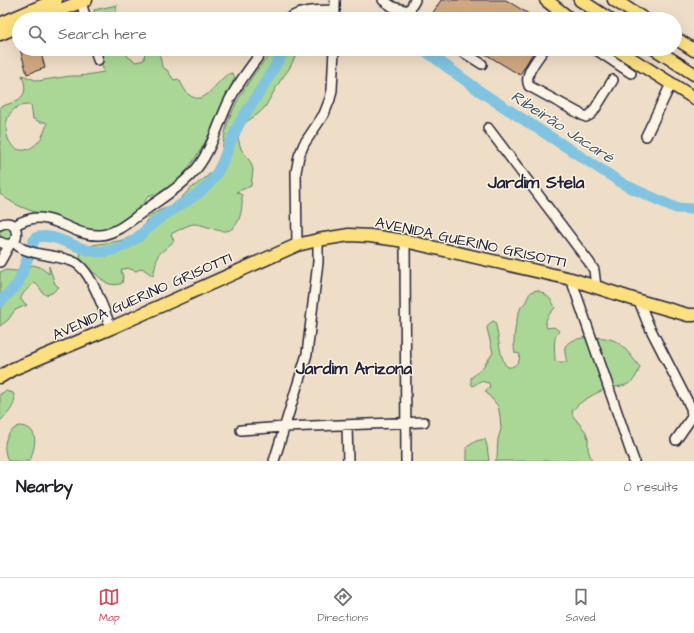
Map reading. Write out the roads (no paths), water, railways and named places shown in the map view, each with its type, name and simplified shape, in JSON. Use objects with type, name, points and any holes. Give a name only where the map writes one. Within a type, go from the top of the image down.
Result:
[{"type":"main road","points":[[28,12],[56,0]]},
{"type":"main road","points":[[546,0],[559,12]]},
{"type":"main road","points":[[580,0],[598,12]]},
{"type":"main road","points":[[614,0],[633,12]]},
{"type":"main road","points":[[55,12],[84,1]]},
{"type":"main road","points":[[0,24],[12,19]]},
{"type":"main road","points":[[0,34],[12,29]]},
{"type":"main road","points":[[682,42],[694,50]]},
{"type":"main road","points":[[627,56],[694,98]]},
{"type":"main road","points":[[666,56],[694,74]]},
{"type":"main road","name":"AVENIDA GUERINO GRISOTTI","points":[[0,377],[13,369],[111,328],[297,245],[350,235],[405,241],[570,279],[639,301],[688,315],[694,315]]},
{"type":"street","points":[[335,0],[335,12]]},
{"type":"street","points":[[383,0],[404,12]]},
{"type":"street","points":[[411,12],[415,0]]},
{"type":"street","points":[[84,1],[85,12]]},
{"type":"street","points":[[97,56],[98,60]]},
{"type":"street","points":[[7,225],[39,217],[49,219],[86,234],[101,235],[114,232],[185,180],[196,168],[204,158],[230,99],[259,56]]},
{"type":"street","points":[[297,245],[297,164],[304,144],[324,114],[330,99],[332,90],[334,56]]},
{"type":"street","points":[[469,56],[482,64]]},
{"type":"street","points":[[539,56],[527,75],[526,81],[529,86],[586,117],[593,112],[613,80]]},
{"type":"street","points":[[606,56],[631,73]]},
{"type":"street","points":[[646,136],[671,84]]},
{"type":"street","points":[[488,128],[589,262],[594,270],[596,287]]},
{"type":"street","points":[[0,216],[17,234],[0,262]]},
{"type":"street","points":[[274,461],[307,354],[318,262],[318,240]]},
{"type":"street","points":[[405,241],[406,461]]},
{"type":"street","points":[[0,242],[4,244],[11,243],[24,249],[74,262],[82,266],[87,273],[111,328]]},
{"type":"street","points":[[570,279],[634,461]]},
{"type":"street","points":[[639,301],[654,337],[691,408],[692,417],[676,440]]},
{"type":"street","points":[[241,430],[424,422]]},
{"type":"street","points":[[347,426],[348,461]]},
{"type":"waterway","name":"Ribeirão Jacaré","points":[[0,302],[18,284],[35,238],[44,236],[54,238],[93,251],[104,252],[116,249],[135,239],[160,218],[204,189],[215,176],[238,126],[281,56]]},
{"type":"waterway","name":"Ribeirão Jacaré","points":[[432,56],[481,92],[625,185],[676,208],[694,209]]},
{"type":"district","name":"Jardim Stela","points":[[536,182]]},
{"type":"district","name":"Jardim Arizona","points":[[354,368]]}]
